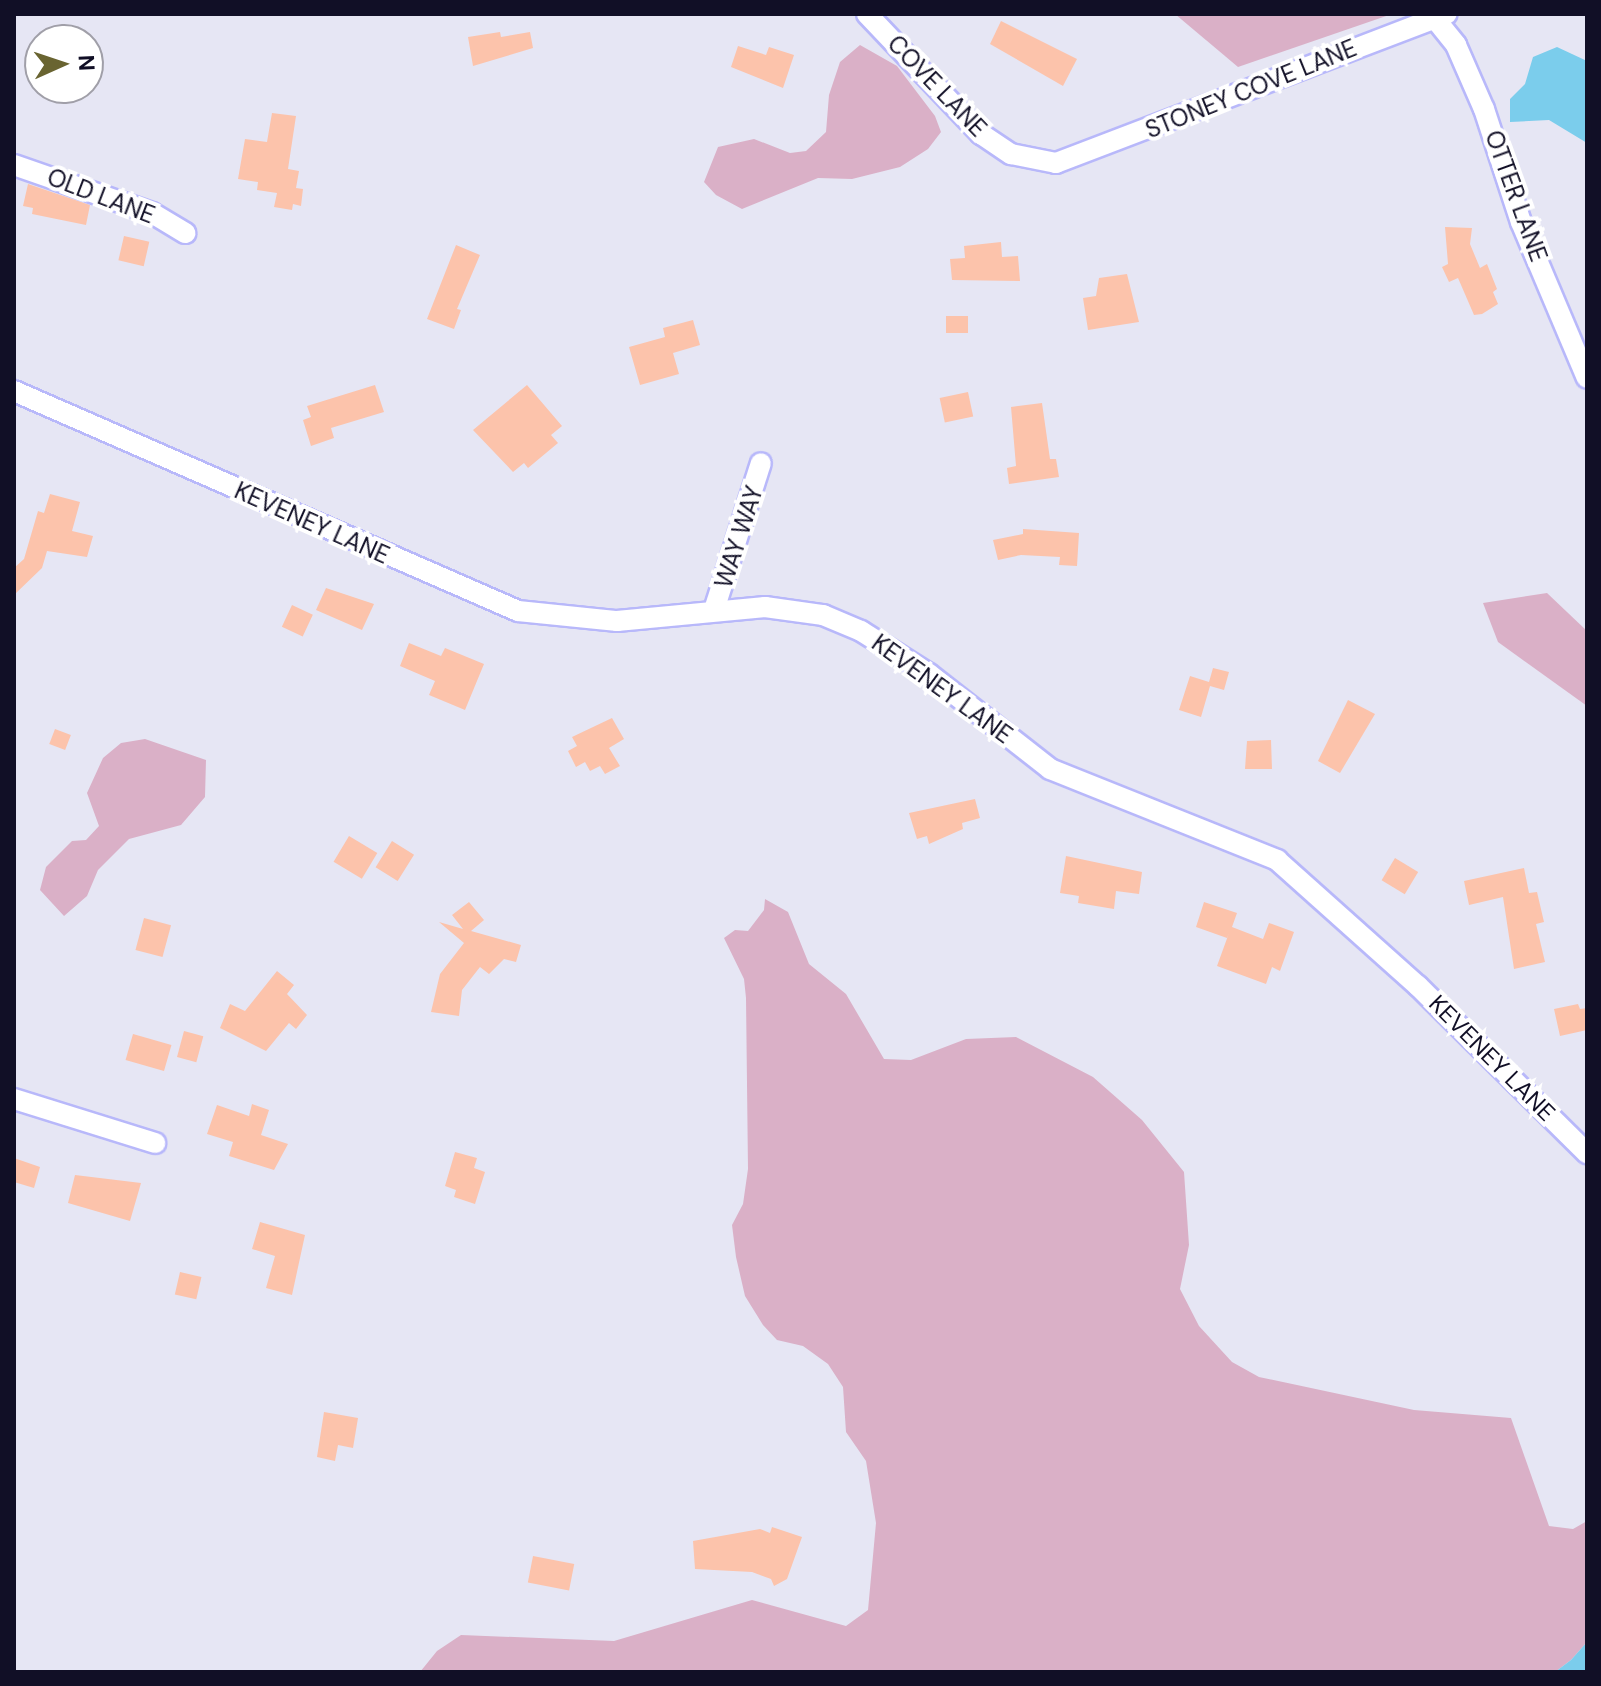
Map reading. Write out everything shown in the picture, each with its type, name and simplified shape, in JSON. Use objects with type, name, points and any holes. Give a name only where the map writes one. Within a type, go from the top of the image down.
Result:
[{"type":"street","name":"COVE LANE","points":[[867,14],[981,134],[1011,154],[1056,163]]},
{"type":"street","name":"STONEY COVE LANE","points":[[1056,163],[1441,17]]},
{"type":"street","name":"OTTER LANE","points":[[1441,17],[1484,109],[1521,222],[1587,378]]},
{"type":"street","name":"OLD LANE","points":[[14,165],[152,213],[185,233]]},
{"type":"street","name":"KEVENEY LANE","points":[[14,391],[518,611],[617,621],[714,610],[798,609],[861,631],[929,674],[1050,769],[1277,860],[1418,986],[1587,1153]]},
{"type":"street","name":"WAY WAY","points":[[714,610],[761,463]]},
{"type":"street","points":[[14,1099],[155,1143]]},
{"type":"shaded area","points":[[1175,14],[1392,14],[1238,67]]},
{"type":"shaded area","points":[[860,45],[897,66],[935,116],[941,132],[928,149],[900,167],[852,179],[818,178],[742,209],[716,195],[704,182],[718,147],[754,139],[790,153],[806,151],[826,132],[829,95],[840,62]]},
{"type":"shaded area","points":[[1547,593],[1587,631],[1587,706],[1498,642],[1483,603]]},
{"type":"shaded area","points":[[145,739],[206,760],[205,797],[181,825],[129,839],[98,870],[87,896],[64,916],[40,890],[46,867],[72,841],[86,840],[99,826],[87,793],[103,758],[121,743]]},
{"type":"shaded area","points":[[765,899],[788,912],[809,964],[846,994],[884,1059],[911,1060],[966,1039],[1016,1037],[1093,1077],[1142,1120],[1184,1172],[1189,1245],[1180,1289],[1199,1326],[1232,1362],[1259,1377],[1414,1410],[1511,1418],[1549,1526],[1573,1529],[1587,1521],[1587,1642],[1571,1660],[1555,1672],[420,1672],[437,1651],[461,1635],[614,1641],[752,1600],[846,1626],[868,1610],[876,1523],[866,1461],[846,1432],[843,1387],[828,1364],[803,1346],[777,1340],[763,1325],[745,1296],[736,1257],[732,1225],[743,1204],[748,1169],[746,998],[744,979],[724,938],[735,930],[748,931],[764,910]]},
{"type":"water","points":[[1557,47],[1587,61],[1587,143],[1549,120],[1510,122],[1510,99],[1525,84],[1533,57]]},
{"type":"water","points":[[1587,1642],[1587,1672],[1555,1672],[1571,1660]]},
{"type":"building","points":[[1001,21],[1077,59],[1063,86],[990,44]]},
{"type":"building","points":[[500,32],[501,37],[530,32],[533,48],[473,66],[468,37]]},
{"type":"building","points":[[738,46],[766,55],[769,47],[794,55],[783,88],[731,67]]},
{"type":"building","points":[[272,113],[296,116],[288,169],[299,171],[296,188],[303,189],[301,206],[293,204],[292,210],[274,207],[277,193],[257,190],[258,182],[238,179],[245,139],[267,142]]},
{"type":"building","points":[[28,184],[90,205],[86,225],[32,214],[33,208],[23,206]]},
{"type":"building","points":[[1445,227],[1472,228],[1470,244],[1480,268],[1487,264],[1497,289],[1493,292],[1498,304],[1482,314],[1474,315],[1458,278],[1449,282],[1442,267],[1448,264]]},
{"type":"building","points":[[124,236],[149,242],[144,266],[118,260]]},
{"type":"building","points":[[1001,242],[1002,257],[1018,256],[1020,281],[952,280],[950,259],[965,258],[964,246]]},
{"type":"building","points":[[456,245],[480,255],[457,309],[461,310],[454,329],[427,319]]},
{"type":"building","points":[[1127,274],[1139,322],[1088,330],[1083,298],[1096,296],[1099,278]]},
{"type":"building","points":[[946,316],[968,316],[968,333],[946,333]]},
{"type":"building","points":[[693,320],[700,345],[673,353],[679,374],[640,385],[629,347],[665,337],[663,328]]},
{"type":"building","points":[[375,385],[384,412],[331,428],[334,438],[311,446],[303,420],[311,417],[307,406]]},
{"type":"building","points":[[527,385],[562,426],[551,435],[558,443],[528,468],[524,463],[513,472],[473,430]]},
{"type":"building","points":[[968,392],[973,416],[945,422],[940,398]]},
{"type":"building","points":[[1042,403],[1050,459],[1056,459],[1059,477],[1009,484],[1007,468],[1016,466],[1011,407]]},
{"type":"building","points":[[50,494],[80,502],[72,531],[93,536],[87,557],[47,551],[42,568],[14,595],[14,568],[24,559],[38,511],[44,513]]},
{"type":"building","points":[[1023,529],[1079,533],[1077,566],[1059,565],[1060,557],[1021,555],[998,560],[993,540],[1023,534]]},
{"type":"building","points":[[326,588],[374,604],[362,630],[316,610]]},
{"type":"building","points":[[292,605],[313,615],[303,636],[282,627]]},
{"type":"building","points":[[409,643],[441,656],[445,648],[484,664],[465,710],[429,695],[435,681],[400,666]]},
{"type":"building","points":[[1213,668],[1229,672],[1224,690],[1210,686],[1201,717],[1179,710],[1190,676],[1209,682]]},
{"type":"building","points":[[1348,700],[1375,714],[1340,773],[1318,761]]},
{"type":"building","points":[[612,718],[624,739],[609,748],[620,766],[605,774],[600,766],[590,771],[585,762],[576,767],[568,751],[577,746],[572,737]]},
{"type":"building","points":[[55,729],[71,735],[65,750],[49,744]]},
{"type":"building","points":[[1271,740],[1272,769],[1245,769],[1247,741]]},
{"type":"building","points":[[975,799],[980,818],[962,823],[963,829],[929,844],[927,836],[917,839],[909,813]]},
{"type":"building","points":[[349,836],[377,853],[362,879],[334,862]]},
{"type":"building","points":[[392,841],[414,855],[398,881],[376,867]]},
{"type":"building","points":[[1066,856],[1142,872],[1139,894],[1116,891],[1114,909],[1078,903],[1079,896],[1060,893]]},
{"type":"building","points":[[1395,858],[1418,872],[1405,894],[1382,880]]},
{"type":"building","points":[[1524,868],[1529,893],[1537,892],[1544,922],[1536,924],[1545,962],[1514,969],[1503,897],[1469,905],[1464,881]]},
{"type":"building","points":[[469,902],[484,920],[471,931],[521,945],[516,962],[504,959],[489,974],[480,967],[462,990],[459,1016],[431,1012],[440,974],[464,943],[439,922],[463,929],[452,915]]},
{"type":"building","points":[[1204,902],[1237,913],[1232,927],[1263,939],[1269,923],[1294,932],[1280,971],[1272,967],[1266,984],[1217,966],[1229,933],[1227,938],[1196,927]]},
{"type":"building","points":[[144,918],[171,925],[163,957],[135,950]]},
{"type":"building","points":[[277,971],[294,985],[287,994],[307,1015],[296,1029],[289,1023],[266,1051],[220,1028],[230,1004],[245,1011]]},
{"type":"building","points":[[1578,1004],[1580,1009],[1587,1008],[1587,1030],[1560,1036],[1554,1009]]},
{"type":"building","points":[[184,1031],[203,1036],[196,1062],[177,1057]]},
{"type":"building","points":[[133,1034],[171,1045],[164,1071],[126,1060]]},
{"type":"building","points":[[252,1104],[269,1110],[261,1135],[288,1144],[274,1170],[229,1156],[233,1142],[207,1134],[217,1105],[249,1116]]},
{"type":"building","points":[[455,1152],[477,1158],[474,1168],[485,1172],[475,1204],[454,1197],[456,1190],[445,1186]]},
{"type":"building","points":[[14,1158],[40,1167],[34,1188],[14,1182]]},
{"type":"building","points":[[75,1175],[141,1183],[130,1221],[68,1203]]},
{"type":"building","points":[[260,1222],[305,1235],[292,1295],[266,1288],[275,1256],[252,1249]]},
{"type":"building","points":[[180,1272],[201,1277],[196,1299],[175,1294]]},
{"type":"building","points":[[324,1412],[358,1418],[353,1448],[338,1445],[335,1461],[317,1457]]},
{"type":"building","points":[[772,1527],[802,1537],[787,1579],[774,1586],[771,1579],[752,1572],[695,1569],[693,1541],[760,1529],[770,1533]]},
{"type":"building","points":[[533,1556],[574,1564],[569,1591],[528,1583]]}]
